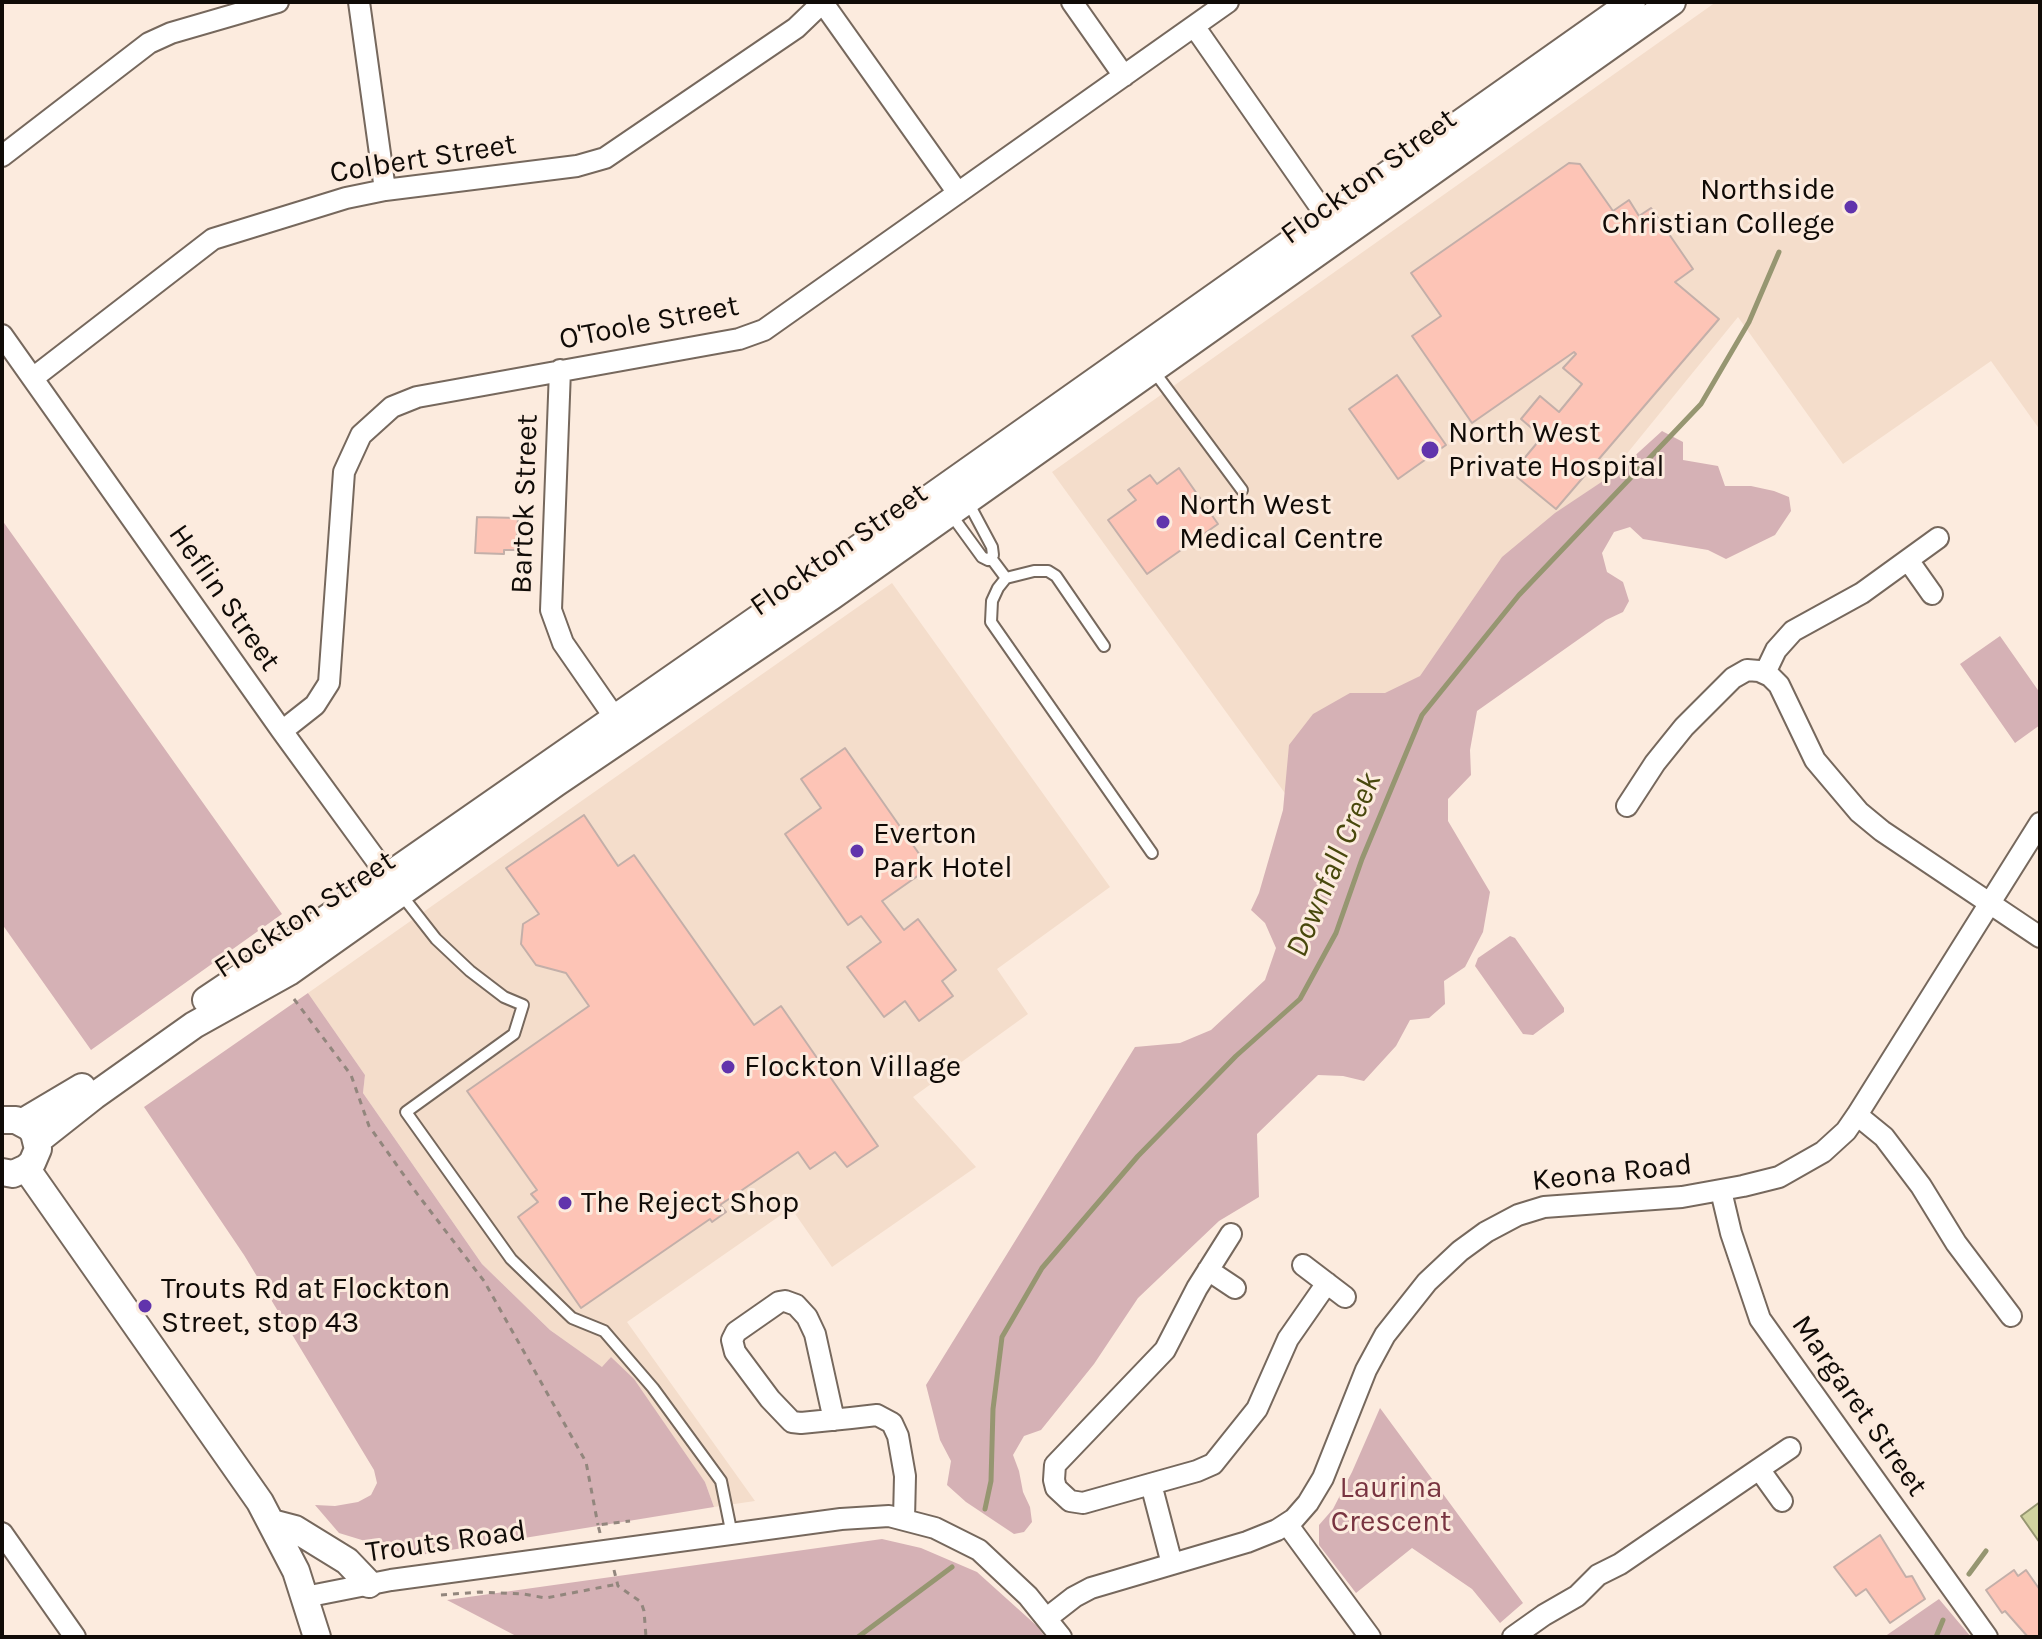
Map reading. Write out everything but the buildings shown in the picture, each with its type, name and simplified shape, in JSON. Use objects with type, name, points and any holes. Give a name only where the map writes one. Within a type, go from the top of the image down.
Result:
[{"type":"street","points":[[2,156],[149,43],[171,33],[278,2]]},
{"type":"street","points":[[359,2],[385,190]]},
{"type":"street","points":[[1072,2],[1124,76]]},
{"type":"street","name":"O'Toole Street","points":[[282,731],[315,705],[329,683],[344,472],[361,435],[392,407],[417,397],[739,339],[764,330],[1228,2]]},
{"type":"street","name":"Flockton Street","points":[[21,1128],[394,885],[958,507],[1153,370],[1334,227],[1632,2]]},
{"type":"street","name":"Flockton Street","points":[[394,885],[615,718],[1334,227],[1672,2]]},
{"type":"street","points":[[823,3],[958,193]]},
{"type":"street","name":"Colbert Street","points":[[33,378],[213,239],[346,198],[385,190],[577,166],[605,158],[796,28],[823,3]]},
{"type":"street","points":[[1194,26],[1334,227]]},
{"type":"street","name":"Heflin Street","points":[[2,335],[394,885]]},
{"type":"street","name":"Bartok Street","points":[[560,370],[551,610],[563,643],[615,718]]},
{"type":"street","points":[[1765,673],[1776,650],[1793,631],[1862,593],[1938,538]]},
{"type":"street","points":[[1908,560],[1932,594]]},
{"type":"street","points":[[1627,806],[1670,742],[1725,685],[1747,670],[1765,673],[1779,685],[1815,760],[1859,812],[1882,831],[2040,937]]},
{"type":"street","name":"Keona Road","points":[[1047,1618],[1091,1588],[1247,1542],[1287,1524],[1308,1503],[1323,1478],[1366,1370],[1385,1335],[1412,1298],[1460,1251],[1505,1221],[1544,1207],[1626,1202],[1721,1191],[1765,1181],[1794,1170],[1835,1142],[1857,1115],[2040,823]]},
{"type":"street","points":[[1857,1115],[1884,1137],[1921,1186],[1956,1243],[2011,1316]]},
{"type":"street","points":[[21,1128],[36,1156],[14,1170],[244,1478],[272,1523],[305,1597],[317,1637]]},
{"type":"street","name":"Margaret Street","points":[[1721,1191],[1731,1233],[1760,1319],[1987,1637]]},
{"type":"street","points":[[1231,1234],[1165,1350],[1055,1465],[1053,1473],[1059,1493],[1076,1503],[1204,1469],[1223,1454],[1257,1409],[1288,1339],[1327,1283]]},
{"type":"street","points":[[1303,1265],[1345,1297]]},
{"type":"street","points":[[1208,1270],[1235,1288]]},
{"type":"street","points":[[834,1420],[815,1334],[807,1317],[796,1305],[779,1302],[736,1332],[732,1348],[789,1419],[796,1423],[834,1420],[877,1415],[892,1423],[898,1436],[905,1476],[904,1519]]},
{"type":"street","points":[[1513,1637],[1577,1596],[1598,1575],[1620,1564],[1790,1448]]},
{"type":"street","points":[[1759,1469],[1782,1501]]},
{"type":"street","points":[[1151,1484],[1172,1564]]},
{"type":"street","name":"Trouts Road","points":[[305,1597],[369,1584],[861,1517],[889,1516],[947,1532],[979,1550],[1012,1579],[1061,1637]]},
{"type":"street","points":[[272,1523],[295,1529],[347,1561],[369,1584]]},
{"type":"street","points":[[1287,1524],[1370,1637]]},
{"type":"street","points":[[2,1533],[75,1637]]},
{"type":"lane","points":[[1153,370],[1242,490]]},
{"type":"lane","points":[[958,507],[992,547],[994,553],[991,558]]},
{"type":"lane","points":[[958,507],[982,557],[991,558]]},
{"type":"lane","points":[[991,558],[1006,578]]},
{"type":"lane","points":[[1104,646],[1052,572],[1034,571],[1006,578],[998,588],[992,601],[991,622],[1152,853]]},
{"type":"lane","points":[[394,885],[447,950],[504,997],[523,1005],[517,1028],[511,1036],[406,1112],[511,1259],[572,1318],[604,1331],[653,1388],[721,1481],[732,1535]]},
{"type":"path","points":[[294,999],[351,1075],[369,1126],[484,1281],[586,1462],[602,1538]]},
{"type":"path","points":[[598,1525],[630,1521]]},
{"type":"path","points":[[613,1566],[618,1584],[641,1602],[646,1637]]},
{"type":"path","points":[[441,1595],[480,1592],[546,1598],[618,1584]]},
{"type":"shaded area","points":[[1716,2],[2040,2],[2040,430],[1991,361],[1843,464],[1738,317],[1316,836],[1052,472]]},
{"type":"shaded area","points":[[892,583],[1110,887],[997,969],[1028,1014],[913,1097],[976,1167],[832,1267],[791,1208],[627,1322],[755,1501],[714,1507],[705,1482],[611,1357],[603,1368],[550,1330],[482,1264],[363,1093],[365,1075],[308,993]]},
{"type":"shaded area","points":[[2040,1502],[2040,1543],[2021,1516]]},
{"type":"green space","points":[[1662,431],[1683,442],[1683,460],[1718,466],[1725,486],[1751,486],[1789,497],[1791,511],[1775,535],[1726,559],[1708,550],[1643,539],[1630,527],[1614,532],[1602,553],[1607,572],[1623,582],[1629,601],[1623,612],[1606,620],[1477,711],[1470,750],[1471,775],[1448,799],[1448,821],[1490,892],[1483,932],[1465,967],[1444,981],[1445,1004],[1429,1018],[1410,1020],[1396,1046],[1364,1081],[1318,1075],[1257,1134],[1259,1197],[1219,1221],[1138,1298],[1094,1364],[1041,1430],[1024,1436],[1013,1455],[1032,1522],[1024,1532],[1014,1534],[966,1502],[947,1485],[951,1461],[940,1440],[926,1385],[1135,1047],[1180,1043],[1211,1030],[1265,980],[1276,948],[1265,923],[1251,910],[1259,893],[1283,810],[1289,745],[1313,714],[1350,693],[1385,693],[1420,676],[1502,557],[1555,513],[1618,471]]},
{"type":"green space","points":[[2,520],[282,914],[91,1050],[2,924]]},
{"type":"green space","points":[[2000,636],[2040,693],[2040,725],[2015,743],[1960,664]]},
{"type":"green space","points":[[1510,936],[1515,938],[1564,1008],[1564,1012],[1533,1035],[1523,1034],[1475,966],[1478,958]]},
{"type":"green space","points":[[308,993],[365,1075],[363,1093],[482,1264],[550,1330],[602,1367],[611,1357],[634,1379],[705,1482],[714,1507],[414,1556],[339,1533],[315,1505],[358,1502],[371,1495],[377,1483],[374,1470],[244,1255],[144,1107]]},
{"type":"green space","name":"Laurina Crescent","points":[[1380,1408],[1523,1603],[1500,1623],[1472,1589],[1412,1548],[1356,1593],[1319,1545],[1319,1525],[1333,1509]]},
{"type":"green space","points":[[882,1539],[921,1548],[977,1572],[1037,1626],[1045,1637],[518,1637],[447,1600]]},
{"type":"green space","points":[[1939,1599],[1971,1637],[1884,1637]]},
{"type":"waterway","name":"Downfall Creek","points":[[985,1509],[991,1481],[993,1409],[1002,1337],[1042,1268],[1138,1156],[1236,1056],[1300,999],[1336,933],[1362,859],[1422,715],[1519,595],[1701,404],[1749,322],[1779,252]]},
{"type":"waterway","points":[[1969,1574],[1986,1551]]},
{"type":"waterway","name":"Downfall Creek","points":[[858,1637],[952,1567]]},
{"type":"waterway","points":[[1936,1637],[1943,1620]]},
{"type":"place","name":"Northside Christian College","points":[[1851,207]]},
{"type":"place","name":"North West Private Hospital","points":[[1430,450]]},
{"type":"place","name":"North West Medical Centre","points":[[1163,522]]},
{"type":"place","name":"Everton Park Hotel","points":[[857,851]]},
{"type":"place","name":"Flockton Village","points":[[728,1067]]},
{"type":"place","name":"The Reject Shop","points":[[565,1203]]},
{"type":"place","name":"Trouts Rd at Flockton Street, stop 43","points":[[145,1306]]}]
